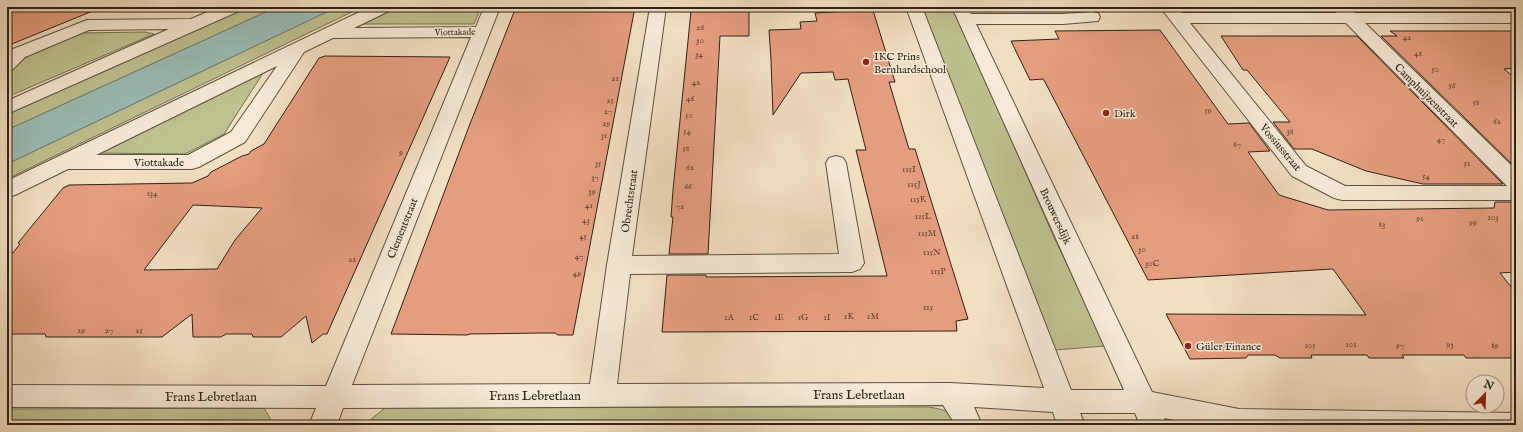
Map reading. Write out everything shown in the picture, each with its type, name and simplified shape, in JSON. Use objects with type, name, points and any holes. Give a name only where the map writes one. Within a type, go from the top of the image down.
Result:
[{"type":"street","name":"Viottakade","points":[[7,199],[14,186],[382,7]]},
{"type":"street","name":"Viottakade","points":[[329,34],[482,32],[492,7]]},
{"type":"street","name":"Obrechtstraat","points":[[602,395],[619,265],[658,7]]},
{"type":"street","points":[[914,7],[939,76],[1004,242],[1067,413]]},
{"type":"street","points":[[1509,7],[1516,12]]},
{"type":"street","points":[[7,108],[230,8]]},
{"type":"street","points":[[1172,12],[1344,12],[1516,18]]},
{"type":"street","name":"Vossiusstraat","points":[[1172,12],[1299,171],[1342,193],[1516,192]]},
{"type":"street","name":"Camphuijzenstraat","points":[[1344,12],[1516,182]]},
{"type":"street","points":[[963,13],[1063,19],[1092,17]]},
{"type":"street","name":"Brouwersdijk","points":[[963,13],[1148,414]]},
{"type":"street","points":[[7,64],[19,53],[87,25],[195,25]]},
{"type":"street","name":"Clementstraat","points":[[322,425],[482,32]]},
{"type":"street","name":"Viottakade","points":[[61,162],[192,162],[238,138],[298,47]]},
{"type":"street","points":[[619,265],[852,263],[836,163]]},
{"type":"street","points":[[950,394],[966,417],[968,425]]},
{"type":"street","name":"Frans Lebretlaan","points":[[7,396],[334,397],[950,394],[1067,413],[1148,414],[1233,423],[1516,425]]},
{"type":"green space","points":[[246,7],[277,7],[7,130],[7,113]]},
{"type":"green space","points":[[337,7],[362,7],[7,179],[7,164]]},
{"type":"green space","points":[[392,7],[481,7],[474,24],[358,24]]},
{"type":"green space","points":[[922,7],[953,7],[1053,235],[1105,346],[1055,350]]},
{"type":"green space","points":[[145,32],[154,34],[7,97],[7,73],[26,55],[77,33]]},
{"type":"green space","points":[[265,70],[224,134],[185,154],[96,153]]},
{"type":"green space","points":[[928,407],[950,414],[957,420],[959,425],[367,425],[369,421],[385,408]]},
{"type":"green space","points":[[264,408],[271,420],[269,425],[7,425],[7,409]]},
{"type":"water","points":[[277,7],[337,7],[7,164],[7,130]]},
{"type":"building","points":[[7,7],[100,7],[100,8],[7,46]]},
{"type":"building","points":[[516,7],[635,7],[573,335],[558,335],[555,333],[467,335],[391,334],[468,129]]},
{"type":"building","points":[[700,7],[749,7],[749,36],[720,36],[708,254],[669,254],[673,217],[671,217],[673,190],[691,11]]},
{"type":"building","points":[[849,7],[872,7],[895,82],[889,82],[909,149],[915,149],[968,319],[956,321],[957,331],[662,332],[667,275],[706,275],[706,277],[887,276],[856,150],[866,150],[848,79],[835,80],[833,72],[801,73],[773,115],[769,30],[801,29],[800,22],[817,21],[815,13],[850,11]]},
{"type":"building","points":[[1160,30],[1228,124],[1249,123],[1270,151],[1248,152],[1279,195],[1328,210],[1494,208],[1495,202],[1516,202],[1516,272],[1500,273],[1516,293],[1516,358],[1466,358],[1464,355],[1402,355],[1404,358],[1369,358],[1367,355],[1311,355],[1312,358],[1280,358],[1275,355],[1248,355],[1246,358],[1190,359],[1166,314],[1366,315],[1333,269],[1148,280],[1045,82],[1043,79],[1030,80],[1011,41],[1059,39],[1055,31]]},
{"type":"building","points":[[1390,31],[1516,31],[1516,68],[1504,69],[1516,79],[1516,168],[1381,36],[1397,36]]},
{"type":"building","points":[[1221,36],[1357,36],[1503,184],[1423,184],[1366,171],[1312,149],[1294,149],[1273,122],[1290,122],[1247,70],[1243,70]]},
{"type":"building","points":[[325,56],[450,57],[327,334],[323,334],[312,343],[306,316],[281,337],[253,337],[252,334],[226,334],[221,337],[193,337],[192,314],[162,337],[46,337],[45,334],[7,334],[7,260],[20,244],[18,243],[63,188],[69,185],[192,183],[208,176],[211,172],[249,154],[251,151],[264,144],[319,58]],"holes":[[[193,205],[262,208],[235,240],[217,269],[144,270]]]},
{"type":"place","name":"IKC Prins Bernhardschool","points":[[866,62]]},
{"type":"place","name":"Dirk","points":[[1106,113]]},
{"type":"place","name":"Güler Finance","points":[[1188,346]]}]
